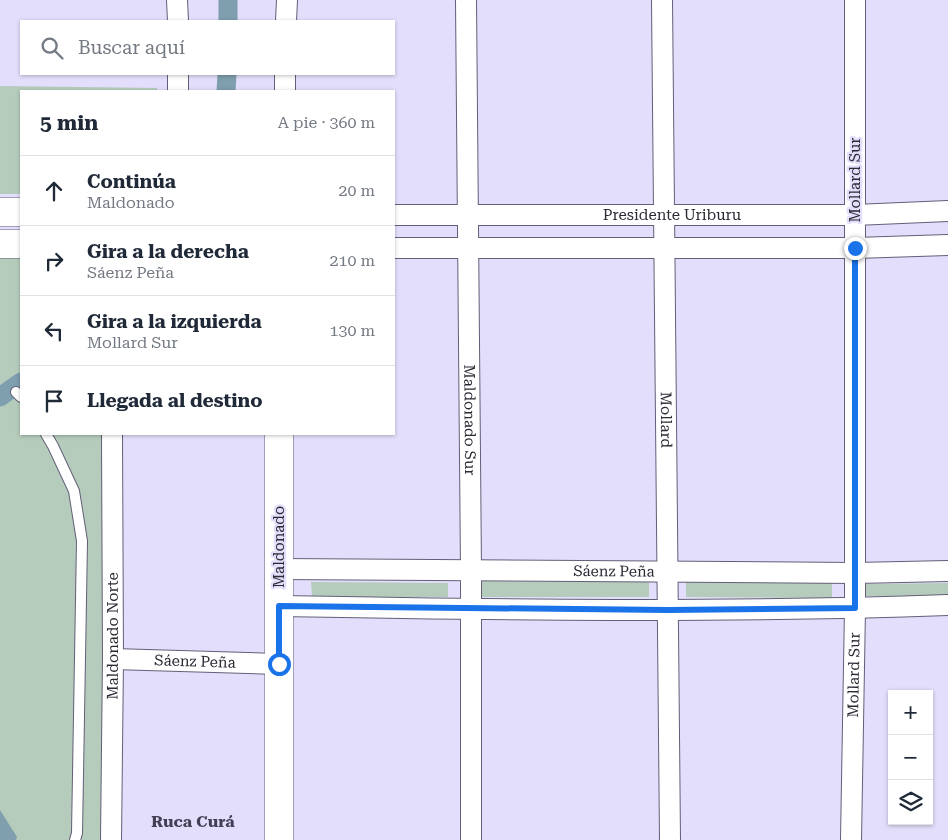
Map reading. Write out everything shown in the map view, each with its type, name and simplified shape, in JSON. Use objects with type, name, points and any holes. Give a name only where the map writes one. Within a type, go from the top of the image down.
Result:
[{"type":"street","points":[[178,0],[178,20]]},
{"type":"street","points":[[286,20],[287,0]]},
{"type":"street","name":"Maldonado Sur","points":[[466,0],[471,840]]},
{"type":"street","name":"Mollard","points":[[662,0],[670,840]]},
{"type":"street","name":"Mollard Sur","points":[[851,840],[855,608],[855,0]]},
{"type":"street","points":[[178,75],[178,90]]},
{"type":"street","points":[[285,75],[285,90]]},
{"type":"street","name":"Presidente Uriburu","points":[[395,215],[855,215],[948,211]]},
{"type":"street","points":[[0,212],[20,212]]},
{"type":"street","points":[[0,244],[20,244]]},
{"type":"street","points":[[395,248],[855,248],[948,245]]},
{"type":"street","name":"Maldonado Norte","points":[[111,840],[113,659],[112,435]]},
{"type":"street","name":"Maldonado","points":[[278,840],[279,435]]},
{"type":"street","name":"Sáenz Peña","points":[[279,569],[855,573],[948,571]]},
{"type":"street","points":[[279,606],[668,610],[948,605]]},
{"type":"street","name":"Sáenz Peña","points":[[113,659],[279,664]]},
{"type":"lane","points":[[47,435],[74,491],[82,541],[77,833],[74,840]]},
{"type":"green space","points":[[0,86],[157,88],[157,90],[20,90],[20,194],[0,194]]},
{"type":"green space","points":[[0,257],[20,257],[20,435],[103,435],[102,840],[0,840]]},
{"type":"green space","points":[[482,581],[649,582],[649,597],[482,597]]},
{"type":"green space","points":[[311,582],[448,583],[448,597],[312,597]]},
{"type":"green space","points":[[686,582],[832,583],[832,598],[686,597]]},
{"type":"green space","points":[[948,583],[948,596],[866,596],[866,584]]},
{"type":"water","points":[[0,810],[17,837],[16,840],[0,840]]},
{"type":"waterway","points":[[228,0],[228,20]]},
{"type":"waterway","points":[[226,90],[227,75]]},
{"type":"waterway","points":[[0,397],[20,383]]},
{"type":"district","name":"Ruca Curá","points":[[193,821]]},
{"type":"route","points":[[279,664],[279,606],[668,610],[855,608],[855,248]]}]
